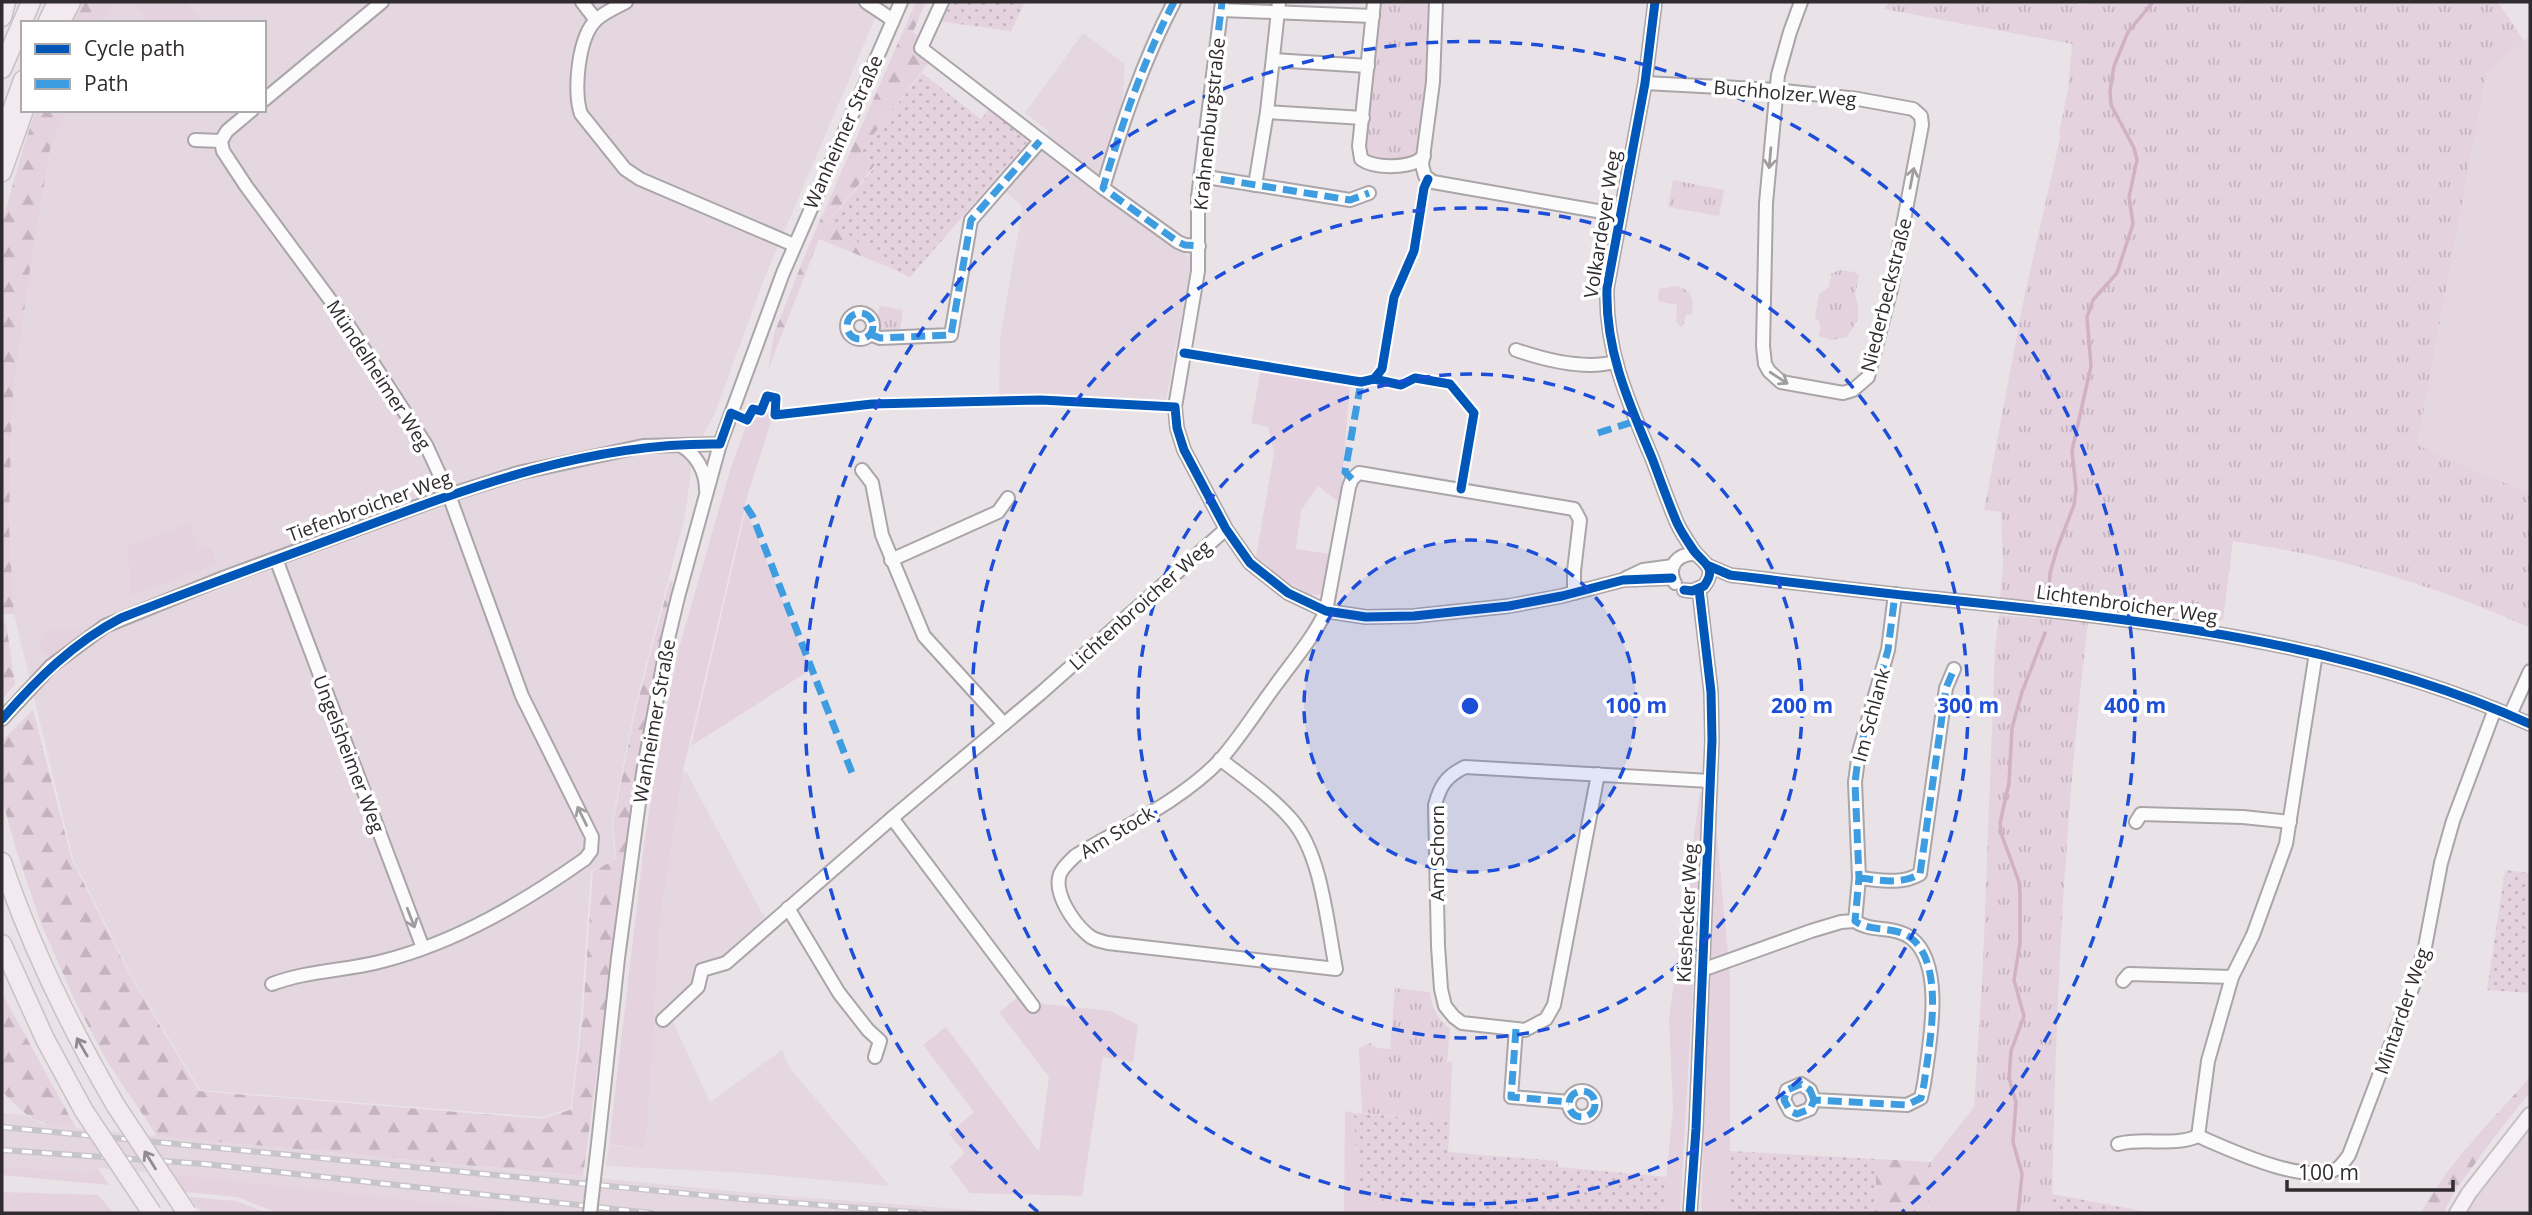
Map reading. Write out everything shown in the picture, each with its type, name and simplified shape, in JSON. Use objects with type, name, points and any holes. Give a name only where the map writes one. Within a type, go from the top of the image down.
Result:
[{"type":"highway","points":[[2,17],[6,2]]},
{"type":"highway","points":[[23,21],[31,2]]},
{"type":"highway","points":[[48,21],[57,2]]},
{"type":"highway","points":[[61,21],[71,2]]},
{"type":"highway","points":[[2,69],[21,25]]},
{"type":"highway","points":[[2,138],[21,86]]},
{"type":"highway","points":[[2,172],[23,112]]},
{"type":"highway","points":[[2,862],[38,957],[75,1036],[157,1171],[187,1213]]},
{"type":"highway","points":[[2,944],[44,1039],[84,1111],[152,1213]]},
{"type":"main road","points":[[2458,1213],[2469,1194],[2530,1115]]},
{"type":"street","points":[[266,98],[382,2]]},
{"type":"street","points":[[582,2],[596,20]]},
{"type":"street","points":[[626,2],[596,20],[587,34],[577,83],[577,104],[592,130],[625,169],[640,179],[794,245]]},
{"type":"street","points":[[866,2],[893,20]]},
{"type":"street","name":"Wanheimer Straße","points":[[590,1213],[618,958],[643,773],[668,639],[720,444],[794,245],[901,2]]},
{"type":"street","points":[[942,2],[921,48],[1040,141],[1178,242],[1199,246]]},
{"type":"street","points":[[1103,188],[1139,80],[1174,2]]},
{"type":"street","points":[[1374,2],[1359,151],[1364,162],[1371,165],[1413,164],[1424,156]]},
{"type":"street","points":[[1436,2],[1433,82],[1422,170],[1425,176],[1433,182],[1620,215]]},
{"type":"street","name":"Volkardeyer Weg","points":[[1655,2],[1645,83],[1606,288],[1606,317],[1615,362],[1678,524],[1696,554],[1709,566]]},
{"type":"street","name":"Niederbeckstraße","points":[[1801,2],[1783,54],[1776,90],[1766,202],[1763,346],[1765,364],[1781,382],[1843,393],[1853,390],[1868,377],[1896,267],[1922,125],[1921,116]]},
{"type":"street","points":[[1221,6],[1279,7],[1373,16]]},
{"type":"street","name":"Krahnenburgstraße","points":[[1221,6],[1200,176],[1198,271],[1175,407],[1177,428],[1184,450],[1226,529]]},
{"type":"street","points":[[1255,186],[1279,7]]},
{"type":"street","points":[[1273,60],[1368,66]]},
{"type":"street","name":"Buchholzer Weg","points":[[1645,83],[1776,90],[1858,99],[1913,109],[1921,116]]},
{"type":"street","points":[[195,140],[221,141],[227,131],[250,112]]},
{"type":"street","points":[[1267,112],[1363,118]]},
{"type":"street","name":"Mündelheimer Weg","points":[[221,141],[228,161],[345,320],[426,445],[449,495],[514,676],[592,836],[591,851],[585,859],[469,930],[423,948]]},
{"type":"street","points":[[870,334],[880,338],[951,335],[971,220],[1040,141]]},
{"type":"street","points":[[1200,176],[1350,200],[1369,193]]},
{"type":"street","points":[[1516,350],[1529,355],[1596,366],[1615,362]]},
{"type":"street","points":[[680,444],[691,452],[701,467],[706,495]]},
{"type":"street","name":"Tiefenbroicher Weg","points":[[2,719],[51,666],[105,626],[121,618],[449,495],[519,473],[643,446],[720,444]]},
{"type":"street","points":[[862,470],[872,483],[882,535],[924,636],[1004,724]]},
{"type":"street","points":[[1326,611],[1349,486],[1355,475],[1363,472],[1574,509],[1580,520],[1574,593]]},
{"type":"street","points":[[891,560],[998,512],[1008,498]]},
{"type":"street","name":"Volkardeyer Weg","points":[[1675,567],[1678,524]]},
{"type":"street","name":"Lichtenbroicher Weg","points":[[663,1020],[698,987],[702,970],[726,963],[1226,529],[1250,563],[1288,593],[1326,611],[1366,617],[1414,616],[1509,606],[1623,580],[1643,570],[1675,567]]},
{"type":"street","points":[[1696,554],[1687,554],[1675,567],[1677,585],[1684,590],[1703,585],[1709,566]]},
{"type":"street","name":"Ungelsheimer Weg","points":[[276,559],[423,948]]},
{"type":"street","name":"Lichtenbroicher Weg","points":[[1709,566],[1730,575],[2121,618],[2316,653],[2402,678],[2495,709],[2530,724]]},
{"type":"street","name":"Lichtenbroicher Weg","points":[[1703,585],[1730,575]]},
{"type":"street","name":"Kieshecker Weg","points":[[1700,615],[1703,585]]},
{"type":"street","name":"Kieshecker Weg","points":[[1684,590],[1696,603],[1700,615],[1711,692],[1712,740],[1690,1213]]},
{"type":"street","name":"Im Schlank","points":[[1855,921],[1859,878],[1855,782],[1859,752],[1888,650],[1895,594]]},
{"type":"street","name":"Am Stock","points":[[1220,759],[1281,809],[1294,822],[1308,846],[1320,888],[1336,969],[1108,943],[1088,935],[1062,899],[1059,887],[1060,876],[1075,856],[1156,809],[1220,759],[1317,629],[1326,611]]},
{"type":"street","points":[[2118,1144],[2131,1141],[2185,1142],[2198,1136],[2208,1061],[2232,977],[2253,935],[2286,844],[2316,653]]},
{"type":"street","points":[[1859,878],[1898,882],[1909,881],[1920,874],[1946,688],[1954,669]]},
{"type":"street","points":[[2510,715],[2530,671]]},
{"type":"street","name":"Mintarder Weg","points":[[2198,1136],[2252,1160],[2295,1171],[2320,1172],[2338,1168],[2349,1156],[2413,986],[2425,947],[2441,863],[2453,821],[2495,709]]},
{"type":"street","name":"Am Schorn","points":[[1598,774],[1554,1005],[1546,1019],[1525,1030],[1462,1023],[1445,1006],[1439,967],[1435,805],[1440,785],[1453,772],[1465,767],[1598,774],[1710,781]]},
{"type":"street","points":[[2136,822],[2141,814],[2243,817],[2290,822]]},
{"type":"street","points":[[892,818],[1033,1006]]},
{"type":"street","points":[[788,908],[839,993],[880,1041],[875,1057]]},
{"type":"street","points":[[1702,970],[1811,930],[1855,921],[1864,928],[1911,938],[1927,956],[1932,1000],[1921,1098],[1907,1105],[1814,1100]]},
{"type":"street","points":[[272,984],[310,972],[386,961],[423,948]]},
{"type":"street","points":[[2123,981],[2129,974],[2232,977]]},
{"type":"street","points":[[1516,1029],[1511,1097],[1569,1102]]},
{"type":"shaded area","points":[[113,2],[882,2],[766,274],[715,413],[693,455],[685,516],[634,711],[612,823],[615,859],[591,871],[571,1108],[542,1117],[200,1090],[133,979],[73,859],[14,614],[9,525],[12,406],[28,282],[50,149],[65,112],[266,112],[266,21],[104,21]]},
{"type":"shaded area","points":[[1083,33],[1125,64],[1122,111],[1099,177],[1045,137],[1049,131],[1025,113]]},
{"type":"shaded area","points":[[2530,35],[2530,494],[2417,445],[2487,72]]},
{"type":"shaded area","points":[[1040,150],[1044,150],[1190,258],[1166,400],[1159,404],[1040,397],[999,400],[1000,338],[1022,211],[1021,205],[1005,191]]},
{"type":"shaded area","points":[[683,771],[687,773],[767,922],[671,1010],[672,1020],[710,1102],[782,1050],[789,1067],[890,1186],[747,1173],[606,1166],[609,1145],[642,1149],[659,928]]},
{"type":"shaded area","points":[[2,1113],[25,1115],[41,1123],[76,1128],[784,1196],[1014,1213],[513,1213],[172,1174],[97,1168],[86,1173],[2,1166]]},
{"type":"shaded area","points":[[2530,1121],[2530,1213],[2465,1213],[2473,1197]]},
{"type":"green space","points":[[83,2],[113,2],[104,21],[73,21]]},
{"type":"green space","points":[[134,2],[186,2],[201,21],[148,21]]},
{"type":"green space","points":[[916,2],[926,2],[913,32],[918,36],[913,47],[930,61],[861,151],[875,165],[830,219],[893,269],[819,239],[768,370],[774,334],[807,250]]},
{"type":"green space","points":[[946,2],[1025,2],[1011,31],[937,21]]},
{"type":"green space","points":[[1374,2],[1436,2],[1418,162],[1371,165],[1359,146]]},
{"type":"green space","points":[[1889,2],[2076,2],[2077,5],[2106,2],[2498,2],[2524,41],[2487,72],[2417,445],[2530,494],[2530,628],[2458,598],[2384,574],[2309,555],[2233,541],[2223,620],[2089,605],[2000,599],[2003,565],[2001,512],[1984,510],[2024,298],[2060,138],[2072,44],[1884,9]]},
{"type":"green space","points":[[922,73],[981,119],[990,108],[1030,139],[910,277],[893,269],[830,220],[876,166],[861,151]]},
{"type":"green space","points":[[35,112],[65,112],[50,149],[28,282],[12,406],[9,525],[14,614],[2,614],[2,223]]},
{"type":"green space","points":[[1673,180],[1724,190],[1719,216],[1668,207]]},
{"type":"green space","points":[[1839,270],[1859,275],[1855,295],[1858,319],[1847,337],[1832,340],[1819,336],[1821,324],[1815,317],[1819,294],[1829,287],[1831,274]]},
{"type":"green space","points":[[1675,286],[1688,292],[1693,304],[1692,315],[1686,314],[1681,327],[1676,322],[1677,305],[1658,301],[1659,289]]},
{"type":"green space","points":[[880,306],[903,310],[900,332],[882,330],[879,327],[877,319]]},
{"type":"green space","points":[[1261,368],[1350,385],[1340,503],[1318,486],[1301,511],[1296,549],[1332,554],[1322,594],[1310,596],[1282,579],[1256,557],[1274,453],[1268,427],[1251,423]]},
{"type":"green space","points":[[772,400],[773,415],[748,494],[683,771],[659,928],[647,1131],[643,1149],[609,1144],[644,845],[662,731],[679,648],[731,467],[748,421],[753,415],[763,415],[768,401]]},
{"type":"green space","points":[[746,509],[810,670],[691,746]]},
{"type":"green space","points":[[190,523],[198,549],[211,547],[217,564],[131,596],[128,546]]},
{"type":"green space","points":[[670,580],[673,583],[645,717],[583,1176],[157,1136],[108,1063],[76,1003],[42,926],[2,799],[2,741],[33,710],[72,860],[132,979],[199,1091],[543,1119],[572,1109],[583,1013],[593,871],[616,859],[613,823],[635,712]]},
{"type":"green space","points":[[1999,615],[2088,623],[2062,918],[2052,1213],[2016,1213],[2020,1174],[2011,1131],[2015,1102],[1974,1107],[1983,965],[1995,649]]},
{"type":"green space","points":[[2,623],[6,623],[15,684],[2,700]]},
{"type":"green space","points":[[53,629],[89,630],[52,658],[42,654],[39,646],[44,633]]},
{"type":"green space","points":[[1704,791],[1680,1213],[1663,1213],[1673,1108],[1669,1019],[1700,792]]},
{"type":"green space","points":[[1715,833],[1730,978],[1730,1213],[1701,1213]]},
{"type":"green space","points":[[2505,870],[2530,873],[2530,993],[2487,990]]},
{"type":"green space","points":[[1395,988],[1430,992],[1436,1013],[1450,1029],[1447,1062],[1452,1062],[1450,1121],[1362,1113],[1359,1048],[1370,1043],[1377,1048],[1390,1049]]},
{"type":"green space","points":[[2,993],[76,1128],[34,1119],[2,1091]]},
{"type":"green space","points":[[1021,995],[1035,1003],[1110,1011],[1138,1025],[1133,1062],[1103,1057],[1082,1196],[970,1193],[950,1167],[965,1153],[949,1134],[974,1112],[923,1045],[946,1027],[1039,1152],[1049,1077],[999,1012]]},
{"type":"green space","points":[[2530,1077],[2530,1092],[2455,1191],[2443,1213],[2421,1213],[2444,1176]]},
{"type":"green space","points":[[2015,1102],[2011,1132],[2020,1174],[2016,1213],[1928,1213],[1931,1162],[1974,1107]]},
{"type":"green space","points":[[1345,1111],[1354,1113],[1357,1185],[1361,1199],[1535,1213],[1344,1213]]},
{"type":"green space","points":[[1354,1113],[1450,1121],[1448,1152],[1558,1161],[1558,1167],[1668,1177],[1663,1213],[1535,1213],[1361,1199],[1357,1185]]},
{"type":"green space","points":[[1729,1151],[1877,1159],[1874,1213],[1730,1213]]},
{"type":"green space","points":[[1877,1159],[1931,1162],[1928,1213],[1874,1213]]},
{"type":"green space","points":[[2,1166],[86,1173],[97,1168],[109,1185],[2,1175]]},
{"type":"green space","points":[[172,1174],[513,1213],[278,1213],[237,1197],[185,1192]]},
{"type":"green space","points":[[2,1192],[98,1195],[114,1213],[2,1213]]},
{"type":"green space","points":[[2052,1194],[2153,1213],[2052,1213]]},
{"type":"green space","points":[[189,1197],[236,1201],[268,1213],[202,1213]]},
{"type":"waterway","points":[[2049,588],[2057,549],[2074,505],[2076,489],[2072,451],[2091,366],[2087,317],[2093,300],[2117,273],[2133,224],[2129,197],[2137,160],[2134,148],[2111,105],[2114,66],[2128,32],[2153,2]]},
{"type":"waterway","points":[[2018,1213],[2022,1174],[2013,1142],[2016,1102],[2009,1078],[2011,1051],[2024,1016],[2014,980],[2020,943],[2020,894],[2019,882],[2001,833],[2000,823],[2009,783],[2012,728],[2022,692],[2045,633]]},
{"type":"railway","points":[[2,1127],[742,1199],[924,1213]]},
{"type":"railway","points":[[2,1150],[205,1164],[651,1213]]},
{"type":"marked path","points":[[1174,2],[1134,93],[1103,188],[1178,242],[1199,246]]},
{"type":"marked path","points":[[1198,197],[1222,2]]},
{"type":"marked path","points":[[870,334],[880,338],[951,335],[971,220],[1040,141]]},
{"type":"marked path","points":[[1200,176],[1350,200],[1369,193]]},
{"type":"marked path","points":[[860,313],[869,317],[873,326],[869,335],[860,339],[851,335],[847,326],[851,317],[860,313]]},
{"type":"marked path","points":[[1352,479],[1345,472],[1361,382]]},
{"type":"marked path","points":[[1598,433],[1636,421]]},
{"type":"marked path","points":[[746,506],[753,517],[852,773]]},
{"type":"marked path","points":[[1814,1100],[1810,1090],[1801,1084],[1787,1090],[1784,1100],[1790,1111],[1797,1114],[1810,1109],[1814,1100],[1907,1105],[1921,1098],[1924,1084],[1931,1028],[1932,986],[1922,950],[1904,934],[1868,927],[1855,921],[1859,878],[1855,782],[1859,752],[1888,650],[1895,594]]},
{"type":"marked path","points":[[1859,878],[1898,881],[1920,874],[1946,688],[1954,669]]},
{"type":"marked path","points":[[1516,1029],[1511,1097],[1569,1102]]},
{"type":"marked path","points":[[1582,1091],[1591,1095],[1595,1104],[1591,1113],[1582,1117],[1573,1113],[1569,1104],[1573,1095],[1582,1091]]},
{"type":"cycle path","points":[[1655,2],[1645,83],[1607,288],[1607,311],[1620,375],[1670,507],[1694,551],[1708,566],[1710,574],[1704,586],[1692,591],[1684,590]]},
{"type":"cycle path","points":[[1374,379],[1382,369],[1394,297],[1414,251],[1424,188],[1428,179]]},
{"type":"cycle path","points":[[1184,353],[1361,382],[1374,379],[1401,385],[1415,378],[1450,384],[1474,413],[1461,489]]},
{"type":"cycle path","points":[[2,719],[71,650],[121,618],[437,500],[529,471],[575,459],[623,451],[671,445],[720,444],[731,413],[747,420],[753,409],[761,411],[767,396],[776,398],[775,415],[872,404],[1041,400],[1175,407],[1177,428],[1184,450],[1226,529],[1250,563],[1288,593],[1326,611],[1366,617],[1414,616],[1509,606],[1623,580],[1672,578]]},
{"type":"cycle path","points":[[1709,566],[1730,575],[2083,615],[2236,637],[2385,671],[2459,695],[2530,724]]},
{"type":"cycle path","points":[[1690,1213],[1712,740],[1711,692],[1699,589]]}]
